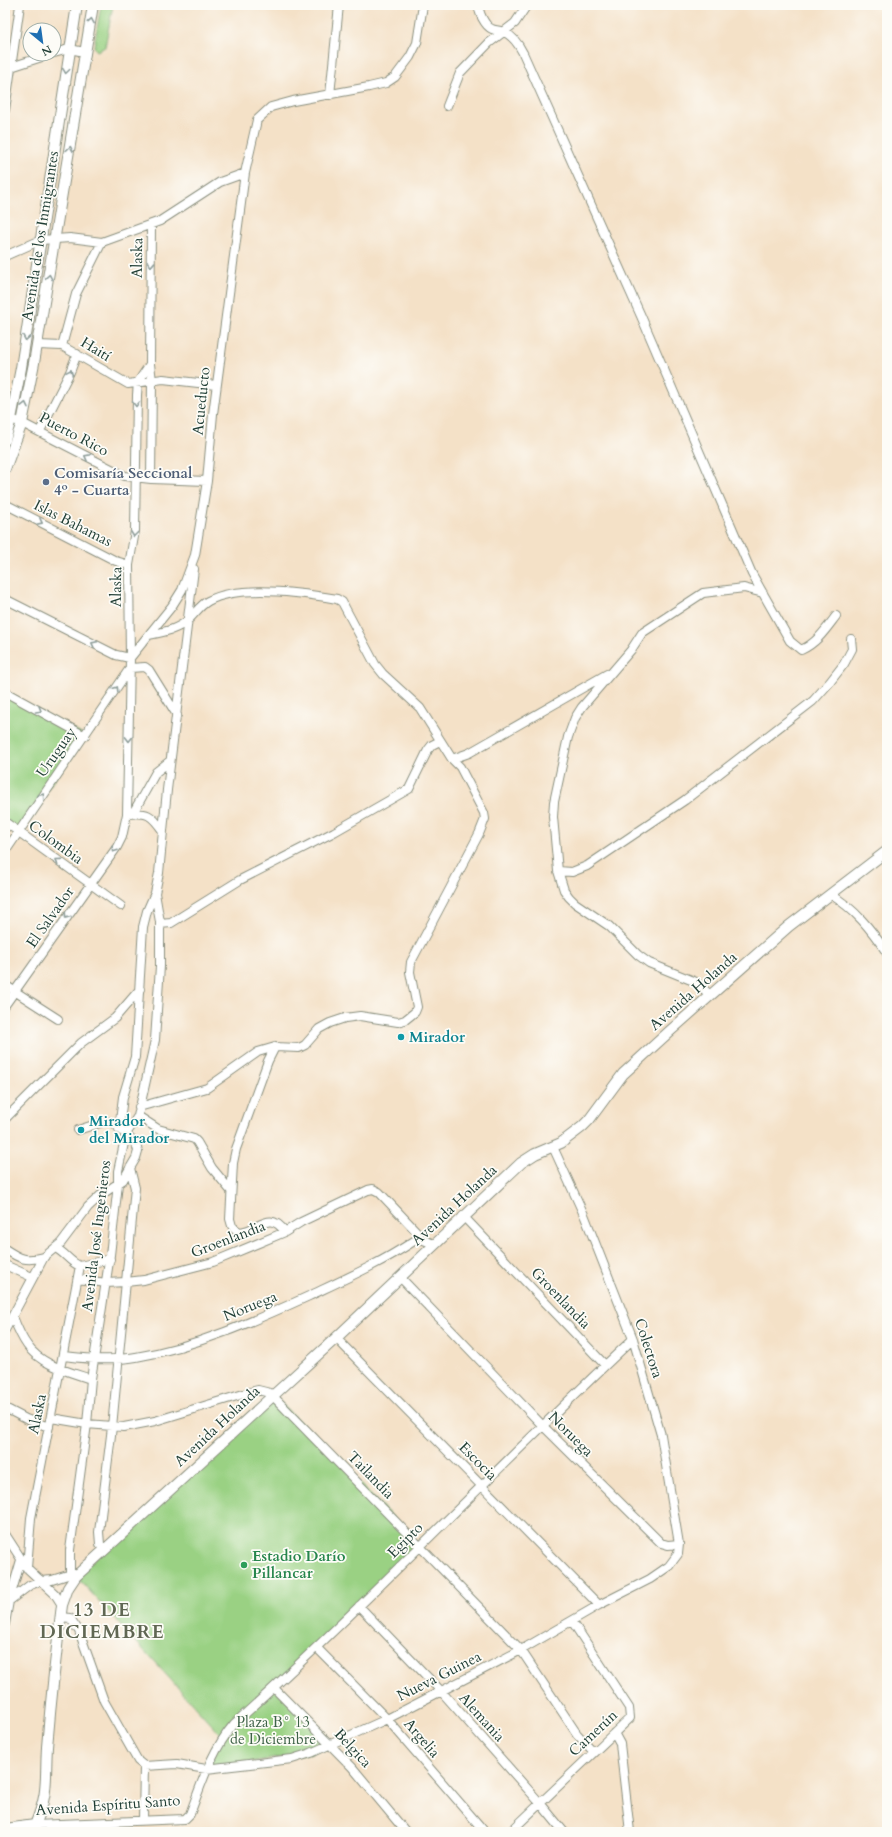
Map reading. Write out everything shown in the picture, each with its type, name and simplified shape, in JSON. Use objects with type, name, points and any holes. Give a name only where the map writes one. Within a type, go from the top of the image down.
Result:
[{"type":"street","points":[[5,110],[8,68],[20,5]]},
{"type":"street","name":"Avenida de los Inmigrantes","points":[[5,440],[22,361],[77,5]]},
{"type":"street","name":"Avenida de los Inmigrantes","points":[[5,469],[22,423],[38,345],[85,52],[94,5]]},
{"type":"street","points":[[339,5],[330,95],[386,82],[395,77],[410,57],[417,43],[423,5]]},
{"type":"street","points":[[479,5],[479,11],[488,27],[493,30],[504,32],[516,41],[523,53],[641,316],[752,574],[790,641],[801,650],[809,646],[822,635],[836,616]]},
{"type":"street","points":[[447,106],[460,73],[489,43],[515,23],[528,5]]},
{"type":"street","points":[[62,51],[69,49],[85,52]]},
{"type":"street","points":[[8,68],[27,62]]},
{"type":"street","name":"Acueducto","points":[[130,658],[172,606],[182,590],[196,555],[207,481],[216,386],[245,172],[254,129],[258,120],[271,107],[293,101],[330,95]]},
{"type":"street","points":[[5,256],[41,240],[80,238],[102,242],[151,225],[220,182],[245,172]]},
{"type":"street","name":"Alaska","points":[[150,479],[152,381],[150,364],[151,225]]},
{"type":"street","points":[[62,346],[76,294],[102,242]]},
{"type":"street","name":"Haití","points":[[38,345],[62,346],[128,384],[162,379],[216,386]]},
{"type":"street","points":[[40,432],[70,372],[77,354]]},
{"type":"street","points":[[138,382],[150,364]]},
{"type":"street","name":"Alaska","points":[[130,814],[129,565],[135,530],[138,382]]},
{"type":"street","name":"Puerto Rico","points":[[8,421],[22,423],[117,473],[135,478],[207,481]]},
{"type":"street","name":"Islas Bahamas","points":[[5,504],[116,561],[129,565]]},
{"type":"street","name":"Avenida José Ingenieros","points":[[70,1574],[70,1550],[87,1424],[91,1379],[110,1259],[118,1171],[126,1134],[138,1116],[155,1040],[160,966],[160,924],[155,892],[196,555]]},
{"type":"street","points":[[710,995],[696,982],[649,963],[638,955],[609,926],[575,903],[564,890],[558,871],[553,817],[554,802],[568,737],[575,718],[582,707],[631,650],[642,633],[703,593],[744,588],[763,593]]},
{"type":"street","points":[[139,1107],[207,1088],[258,1052],[275,1047],[299,1048],[305,1044],[319,1029],[330,1023],[345,1018],[360,1016],[398,1022],[405,1020],[415,1012],[417,1007],[410,972],[411,962],[480,834],[485,819],[484,813],[460,767],[452,759],[415,703],[383,674],[375,664],[342,602],[337,599],[268,592],[242,592],[225,595],[207,601],[199,607],[189,619],[176,628],[149,635]]},
{"type":"street","points":[[5,599],[116,655],[130,658]]},
{"type":"street","points":[[558,871],[572,872],[587,866],[685,800],[814,701],[844,664],[852,649],[851,639]]},
{"type":"street","points":[[130,668],[145,668],[149,670],[176,715]]},
{"type":"street","name":"Uruguay","points":[[5,852],[130,668]]},
{"type":"street","points":[[452,759],[469,753],[615,669]]},
{"type":"street","points":[[5,692],[85,736]]},
{"type":"street","points":[[160,924],[171,922],[182,917],[240,880],[334,832],[409,789],[428,750],[440,741]]},
{"type":"street","points":[[130,814],[156,772],[170,761]]},
{"type":"street","points":[[130,814],[143,812],[156,820],[163,830]]},
{"type":"street","name":"El Salvador","points":[[5,1006],[117,847],[130,814]]},
{"type":"street","name":"Colombia","points":[[5,822],[121,906]]},
{"type":"street","name":"Avenida Holanda","points":[[62,1605],[68,1588],[76,1576],[336,1338],[463,1216],[526,1158],[553,1147],[582,1127],[589,1120],[623,1074],[710,995],[789,926],[887,851]]},
{"type":"street","points":[[122,1147],[118,1126],[123,1097],[135,1057],[143,927],[147,911],[155,892]]},
{"type":"street","points":[[830,894],[845,903],[859,915],[887,953]]},
{"type":"street","points":[[5,985],[58,1019]]},
{"type":"street","points":[[5,1119],[81,1043],[115,1018],[140,989]]},
{"type":"street","points":[[275,1047],[268,1061],[236,1149],[233,1164],[230,1220],[235,1230],[244,1232],[269,1221],[275,1221],[285,1232]]},
{"type":"street","points":[[138,1116],[158,1129],[194,1139],[212,1168],[231,1191]]},
{"type":"street","points":[[5,1330],[44,1257],[55,1248],[88,1207],[101,1195],[123,1180],[136,1158],[138,1152],[136,1144],[114,1123],[106,1121],[78,1130]]},
{"type":"street","name":"Colectora","points":[[553,1147],[585,1217],[633,1339],[662,1435],[679,1544]]},
{"type":"street","points":[[106,1549],[100,1544],[99,1532],[112,1427],[135,1188],[130,1168]]},
{"type":"street","name":"Groenlandia","points":[[78,1279],[106,1282],[144,1280],[213,1262],[285,1232],[301,1222],[368,1190],[374,1189],[379,1192],[421,1239]]},
{"type":"street","name":"Groenlandia","points":[[463,1216],[605,1365]]},
{"type":"street","points":[[421,1239],[434,1244]]},
{"type":"street","name":"Noruega","points":[[64,1356],[95,1359],[135,1357],[213,1336],[244,1324],[371,1267],[421,1239]]},
{"type":"street","points":[[55,1248],[63,1251],[76,1265],[80,1266],[110,1259]]},
{"type":"street","points":[[5,1249],[18,1258],[32,1260],[44,1257]]},
{"type":"street","points":[[5,1265],[32,1277]]},
{"type":"street","name":"Alaska","points":[[27,1568],[31,1518],[64,1356],[80,1266]]},
{"type":"street","name":"Noruega","points":[[400,1278],[542,1425],[660,1543],[668,1545],[679,1544]]},
{"type":"street","points":[[13,1317],[27,1346],[42,1359],[91,1379]]},
{"type":"street","name":"Escocia","points":[[336,1338],[599,1605]]},
{"type":"street","name":"Egipto","points":[[206,1769],[223,1737],[234,1724],[317,1648],[481,1484],[633,1339]]},
{"type":"street","points":[[51,1418],[112,1427],[140,1425],[250,1392],[264,1391],[273,1395]]},
{"type":"street","name":"Tailandia","points":[[273,1395],[521,1650],[577,1734],[593,1752]]},
{"type":"street","points":[[5,1408],[26,1419],[49,1427]]},
{"type":"street","points":[[5,1534],[27,1568],[55,1594],[62,1605],[47,1750],[46,1796],[34,1828]]},
{"type":"street","name":"Nueva Guinea","points":[[144,1766],[177,1764],[206,1769],[292,1759],[331,1744],[387,1719],[521,1650],[599,1605],[650,1579],[669,1566],[678,1554],[679,1544]]},
{"type":"street","points":[[5,1624],[7,1602],[21,1560]]},
{"type":"street","points":[[7,1602],[30,1585],[41,1581],[52,1580],[84,1569]]},
{"type":"street","name":"Alemania","points":[[359,1606],[441,1691],[564,1832]]},
{"type":"street","points":[[60,1617],[70,1618],[74,1621],[104,1701],[138,1761],[144,1766],[143,1820]]},
{"type":"street","name":"Camerún","points":[[510,1832],[630,1718],[629,1708],[572,1621]]},
{"type":"street","name":"Argelia","points":[[317,1648],[387,1719],[485,1832]]},
{"type":"street","name":"Belgica","points":[[274,1688],[331,1744],[382,1800],[406,1832]]},
{"type":"street","points":[[614,1732],[620,1744],[630,1832]]},
{"type":"street","name":"Avenida Espíritu Santo","points":[[5,1829],[143,1820],[185,1819],[190,1814],[206,1769]]},
{"type":"green space","points":[[101,5],[113,5],[105,47],[97,51],[94,46]]},
{"type":"green space","points":[[5,692],[85,736],[18,831],[5,822]]},
{"type":"green space","name":"Estadio Darío Pillancar","points":[[273,1395],[420,1545],[274,1688],[331,1744],[311,1753],[206,1769],[223,1737],[76,1576]]},
{"type":"place","name":"Comisaría Seccional 4º - Cuarta","points":[[46,482]]},
{"type":"place","name":"Mirador","points":[[401,1037]]},
{"type":"place","name":"Mirador del Mirador","points":[[81,1130]]},
{"type":"place","name":"Estadio Darío Pillancar","points":[[244,1565]]},
{"type":"district","name":"13 DE DICIEMBRE","points":[[102,1620]]},
{"type":"park label","name":"Plaza B° 13 de Diciembre","points":[[273,1730]]}]
